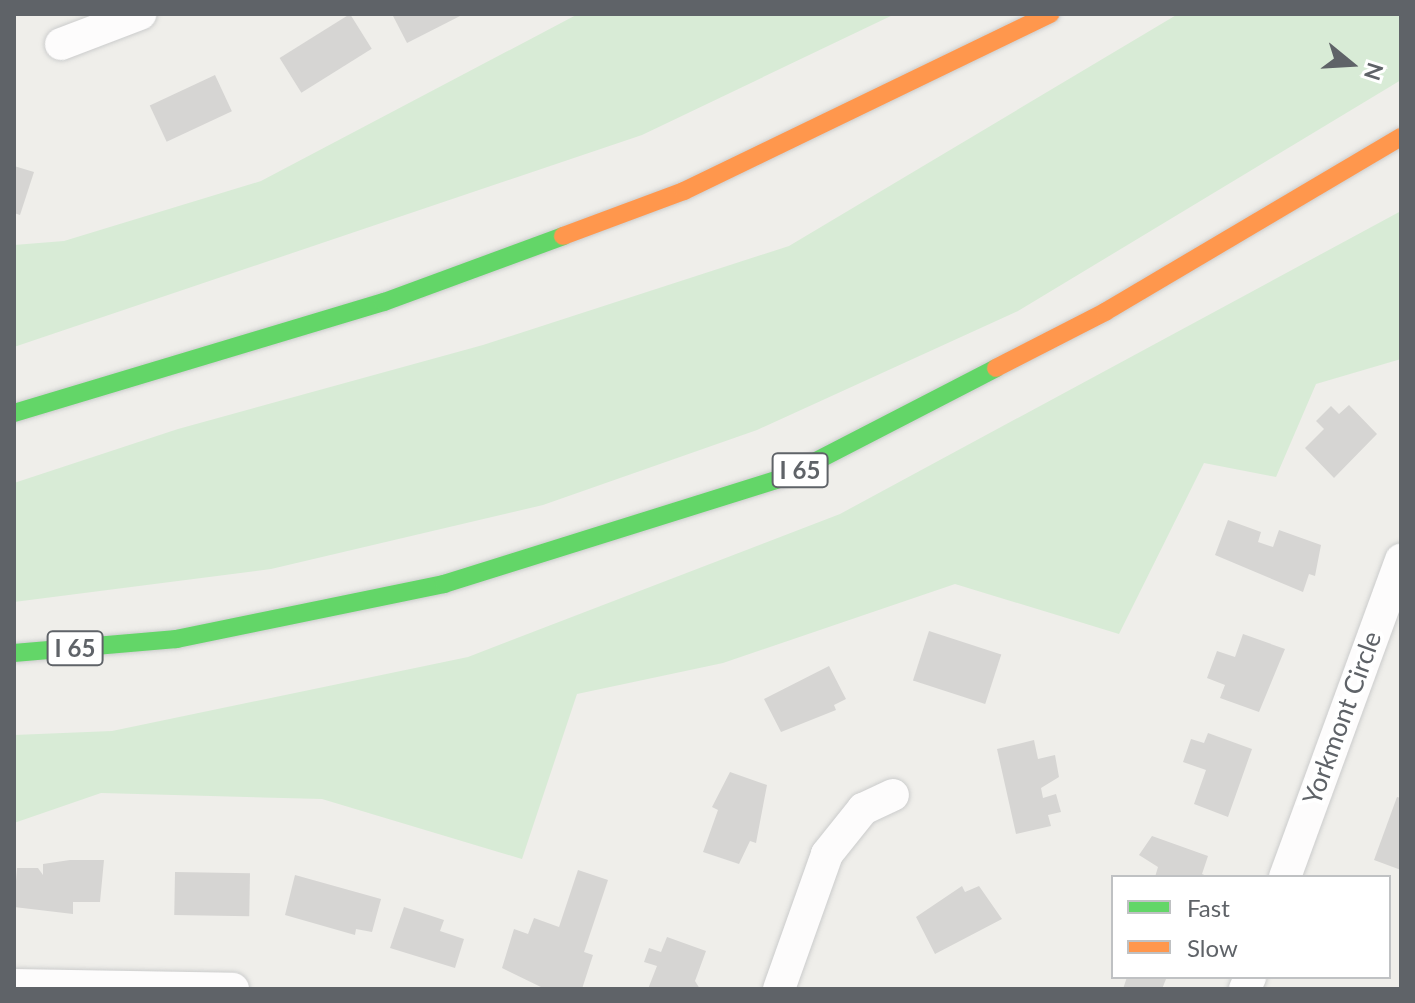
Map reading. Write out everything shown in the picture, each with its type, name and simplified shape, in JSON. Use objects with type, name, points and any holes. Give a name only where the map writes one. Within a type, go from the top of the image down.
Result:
[{"type":"highway","points":[[14,413],[384,302],[684,191],[1050,14]]},
{"type":"highway","name":"I 65","points":[[14,653],[176,639],[444,584],[785,477],[1105,312],[1401,137]]},
{"type":"street","points":[[61,44],[140,14]]},
{"type":"street","name":"Yorkmont Circle","points":[[1286,875],[1401,560]]},
{"type":"street","points":[[779,989],[827,854],[863,809],[893,795]]},
{"type":"street","points":[[14,985],[233,989]]},
{"type":"green space","points":[[578,14],[895,14],[642,135],[14,347],[14,245],[64,241],[261,181]]},
{"type":"green space","points":[[1178,14],[1401,14],[1401,80],[1018,311],[757,430],[543,505],[271,569],[14,602],[14,483],[178,429],[483,345],[789,246]]},
{"type":"green space","points":[[1401,211],[1401,359],[1316,384],[1276,477],[1204,463],[1119,634],[955,584],[723,663],[577,694],[522,859],[322,799],[101,793],[14,823],[14,735],[112,731],[468,657],[840,514]]},
{"type":"building","points":[[350,14],[372,49],[301,93],[280,58]]},
{"type":"building","points":[[392,14],[464,14],[407,43]]},
{"type":"building","points":[[215,75],[232,111],[167,142],[150,105]]},
{"type":"building","points":[[14,166],[34,172],[20,215],[14,213]]},
{"type":"building","points":[[1349,405],[1377,434],[1334,478],[1305,448],[1324,429],[1316,421],[1331,406],[1339,414]]},
{"type":"building","points":[[1228,520],[1261,532],[1258,542],[1273,547],[1279,530],[1321,545],[1315,576],[1309,574],[1303,592],[1215,555]]},
{"type":"building","points":[[929,631],[1001,654],[985,704],[913,680]]},
{"type":"building","points":[[1243,634],[1285,649],[1259,712],[1220,698],[1225,685],[1207,678],[1217,651],[1235,657]]},
{"type":"building","points":[[829,666],[846,699],[834,705],[836,710],[781,732],[764,699]]},
{"type":"building","points":[[1208,733],[1252,749],[1228,817],[1194,804],[1206,770],[1183,762],[1191,739],[1204,743]]},
{"type":"building","points":[[1034,740],[1038,759],[1055,755],[1059,777],[1041,788],[1043,798],[1056,794],[1061,812],[1048,815],[1051,826],[1016,834],[997,749]]},
{"type":"building","points":[[730,772],[767,785],[756,843],[750,841],[739,864],[703,852],[718,810],[712,807]]},
{"type":"building","points":[[1397,797],[1401,798],[1401,870],[1374,860]]},
{"type":"building","points":[[1152,836],[1208,856],[1202,874],[1204,875],[1156,875],[1158,867],[1139,855]]},
{"type":"building","points":[[104,860],[100,902],[73,902],[73,914],[14,907],[17,868],[38,868],[43,875],[43,864]]},
{"type":"building","points":[[578,870],[608,880],[584,952],[593,955],[582,989],[545,989],[502,968],[514,929],[528,934],[534,918],[559,927]]},
{"type":"building","points":[[175,872],[250,873],[249,916],[174,915]]},
{"type":"building","points":[[295,875],[381,899],[372,932],[356,929],[355,935],[285,915]]},
{"type":"building","points":[[962,886],[965,892],[979,886],[1002,919],[935,954],[916,917]]},
{"type":"building","points":[[404,907],[444,920],[440,931],[464,939],[455,968],[390,948]]},
{"type":"building","points":[[667,937],[706,951],[695,981],[700,989],[648,989],[657,966],[644,962],[649,948],[661,952]]},
{"type":"building","points":[[1126,979],[1166,979],[1162,989],[1123,989]]},
{"type":"traffic: fast","points":[[14,413],[384,302],[563,236]]},
{"type":"traffic: fast","points":[[14,653],[176,639],[444,584],[785,477],[996,368]]},
{"type":"traffic: slow","points":[[563,236],[684,191],[1050,14]]},
{"type":"traffic: slow","points":[[996,368],[1105,312],[1401,137]]}]
